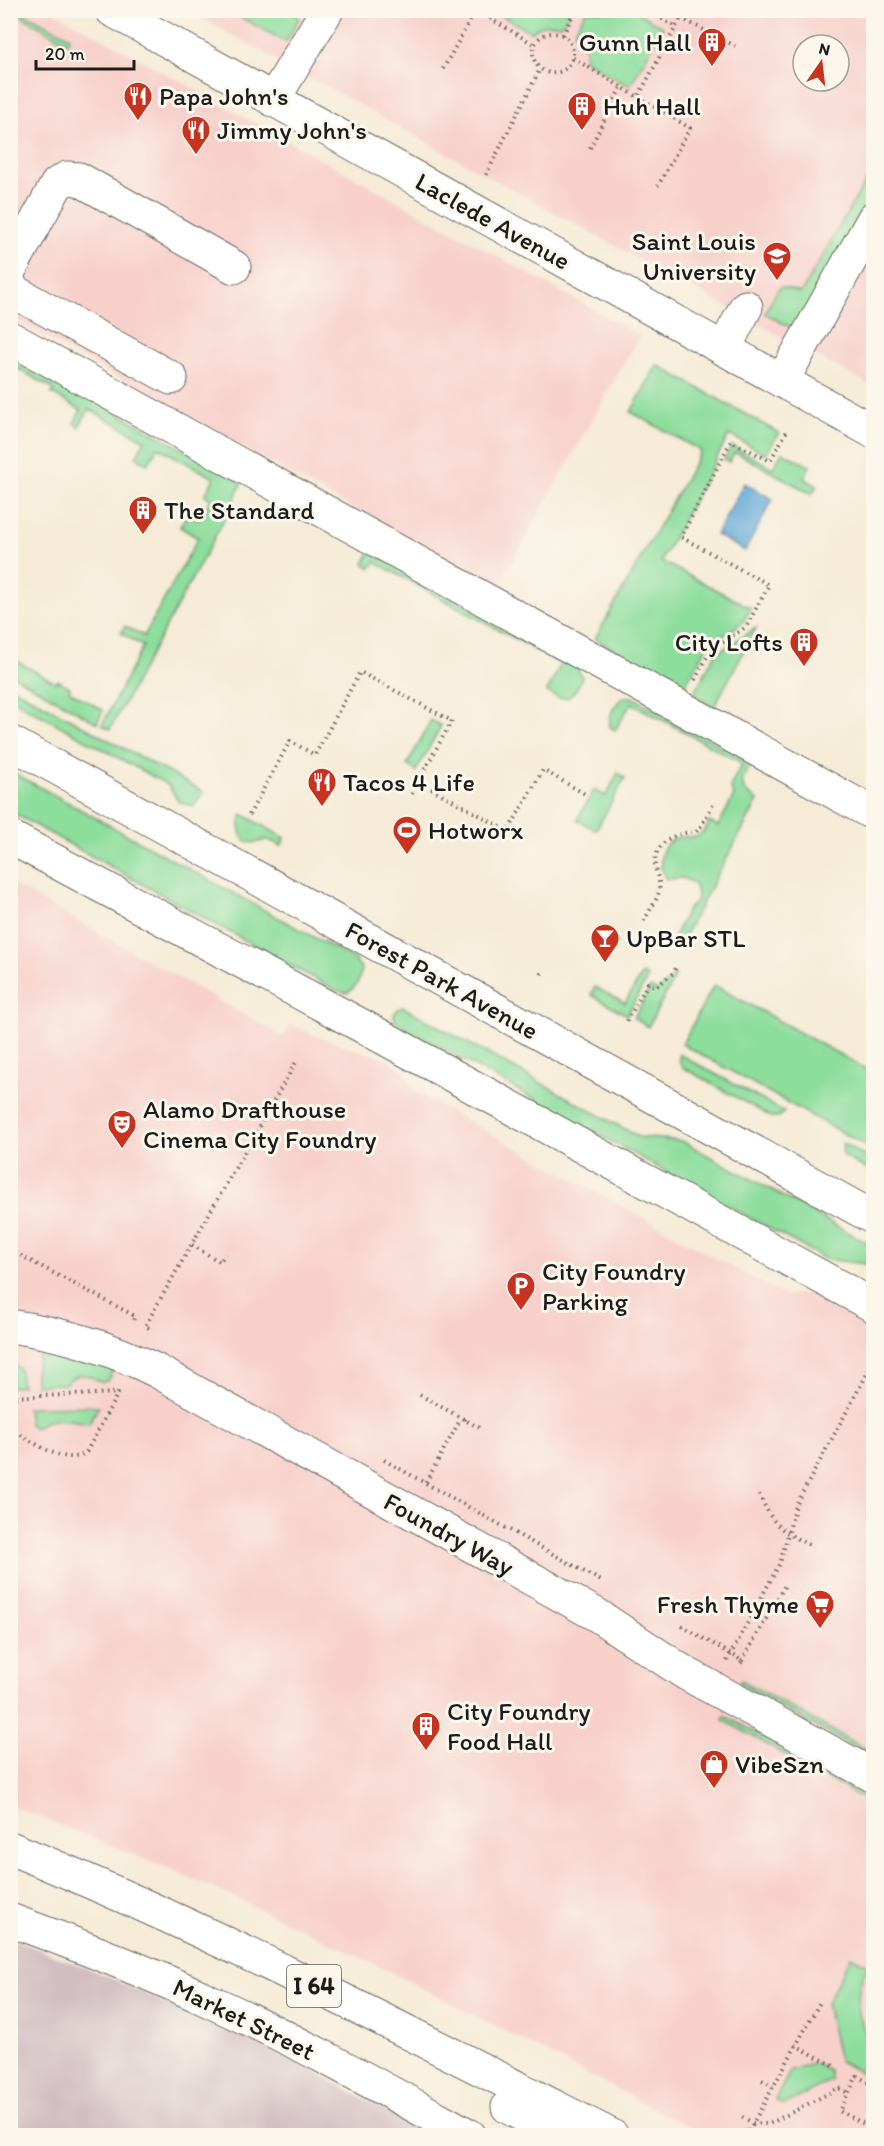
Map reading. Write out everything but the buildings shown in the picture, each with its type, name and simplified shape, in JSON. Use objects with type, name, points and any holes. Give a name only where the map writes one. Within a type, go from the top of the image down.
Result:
[{"type":"main road","name":"Laclede Avenue","points":[[112,10],[873,432]]},
{"type":"main road","points":[[273,100],[327,10]]},
{"type":"main road","points":[[10,269],[57,184],[67,178],[79,179],[234,267]]},
{"type":"main road","points":[[782,381],[873,218]]},
{"type":"main road","points":[[10,285],[13,291],[171,378]]},
{"type":"main road","points":[[724,349],[746,307]]},
{"type":"main road","points":[[10,338],[873,814]]},
{"type":"main road","name":"Forest Park Avenue","points":[[10,742],[873,1218]]},
{"type":"main road","points":[[10,837],[364,1027],[873,1306]]},
{"type":"main road","name":"Foundry Way","points":[[10,1326],[72,1338],[110,1349],[136,1361],[597,1615],[685,1673],[722,1678],[873,1776]]},
{"type":"main road","name":"I 64","points":[[10,1848],[98,1883],[156,1910],[437,2047],[612,2136]]},
{"type":"main road","name":"I 64","points":[[10,1858],[91,1891],[199,1942],[305,1996],[560,2136]]},
{"type":"main road","name":"Market Street","points":[[10,1920],[74,1943],[216,2003],[281,2035],[470,2136]]},
{"type":"path","points":[[443,69],[476,10],[535,45]]},
{"type":"path","points":[[562,35],[575,10]]},
{"type":"path","points":[[646,10],[676,27]]},
{"type":"path","points":[[638,97],[685,10]]},
{"type":"path","points":[[681,18],[735,46]]},
{"type":"path","points":[[556,33],[562,35],[572,44],[571,64],[560,73],[547,73],[540,69],[534,58],[535,45],[543,35],[556,33]]},
{"type":"path","points":[[573,58],[690,128],[658,186]]},
{"type":"path","points":[[486,175],[540,69]]},
{"type":"path","points":[[590,148],[621,87]]},
{"type":"path","points":[[681,708],[710,651],[746,627],[769,585],[681,537],[731,441],[770,462],[788,429]]},
{"type":"path","points":[[249,815],[290,741],[315,755],[360,672],[452,721],[412,794]]},
{"type":"path","points":[[418,781],[508,831],[543,770],[585,794]]},
{"type":"path","points":[[644,921],[659,892],[655,862],[658,848],[665,840],[675,835],[696,832],[713,805]]},
{"type":"path","points":[[627,1021],[648,983],[657,987],[673,973],[677,966]]},
{"type":"path","points":[[541,974],[544,969]]},
{"type":"path","points":[[145,1326],[296,1062]]},
{"type":"path","points":[[192,1245],[220,1262],[225,1254]]},
{"type":"path","points":[[10,1250],[135,1316],[131,1325]]},
{"type":"path","points":[[10,1429],[62,1457],[82,1456],[87,1451],[136,1361]]},
{"type":"path","points":[[722,1678],[736,1644],[780,1563],[796,1505],[873,1361]]},
{"type":"path","points":[[420,1395],[466,1417],[483,1430]]},
{"type":"path","points":[[384,1460],[603,1582]]},
{"type":"path","points":[[759,1494],[770,1518],[779,1528],[813,1547]]},
{"type":"path","points":[[682,1626],[740,1659],[785,1586]]},
{"type":"path","points":[[757,1607],[769,1614]]},
{"type":"path","points":[[746,2136],[820,2001]]},
{"type":"path","points":[[795,2045],[834,2066]]},
{"type":"path","points":[[873,2085],[857,2076],[839,2111],[873,2129]]},
{"type":"path","points":[[762,2080],[773,2086]]},
{"type":"path","points":[[742,2117],[753,2123],[769,2124],[839,2088],[848,2093]]},
{"type":"shaded area","points":[[51,10],[640,335],[497,589],[11,318],[11,11]]},
{"type":"shaded area","name":"Saint Louis University","points":[[189,11],[873,11],[873,387],[486,175]]},
{"type":"shaded area","points":[[10,883],[284,1037],[291,1024],[315,1036],[387,1059],[406,1072],[411,1086],[417,1093],[774,1290],[786,1296],[811,1292],[822,1295],[873,1324],[874,1955],[868,1965],[874,1968],[873,2135],[704,2135],[399,1976],[274,1916],[173,1870],[11,1806]]},
{"type":"shaded area","points":[[11,1938],[108,1977],[283,2055],[432,2135],[11,2135]]},
{"type":"green space","points":[[11,10],[20,11],[70,37],[67,43]]},
{"type":"green space","points":[[229,11],[298,11],[296,16],[299,19],[286,42]]},
{"type":"green space","points":[[493,11],[570,11],[562,25],[546,24],[531,32]]},
{"type":"green space","points":[[586,11],[635,11],[663,27],[631,84],[627,85],[584,60],[584,44],[574,32]]},
{"type":"green space","points":[[867,179],[873,182],[873,190],[796,331],[765,313],[778,289],[782,287],[801,293]]},
{"type":"green space","points":[[10,353],[242,482],[230,509],[110,729],[102,725],[143,646],[121,633],[125,626],[144,636],[198,538],[180,527],[187,514],[199,520],[211,499],[205,495],[214,478],[158,447],[148,464],[136,457],[145,440],[89,409],[79,427],[74,423],[81,410],[52,394],[54,389],[11,365]]},
{"type":"green space","points":[[657,365],[779,433],[766,454],[729,435],[661,561],[751,608],[743,622],[707,647],[683,689],[595,639],[701,451],[631,412]]},
{"type":"green space","points":[[732,446],[773,468],[782,452],[810,466],[804,478],[817,486],[812,494],[735,452],[729,462],[724,460]]},
{"type":"green space","points":[[370,552],[576,665],[582,677],[576,690],[568,698],[559,698],[547,692],[561,664],[375,562],[371,568],[364,564]]},
{"type":"green space","points":[[756,628],[714,707],[693,695],[715,654]]},
{"type":"green space","points":[[11,658],[56,683],[58,680],[70,687],[69,691],[103,710],[97,723],[11,674]]},
{"type":"green space","points":[[10,686],[204,792],[194,806],[179,802],[168,785],[11,699]]},
{"type":"green space","points":[[623,697],[632,697],[752,762],[742,781],[744,790],[758,801],[680,943],[672,940],[688,909],[696,902],[697,893],[694,883],[683,878],[666,879],[661,866],[664,848],[674,839],[696,837],[705,830],[709,822],[718,826],[734,796],[730,787],[742,763],[631,703],[615,730],[610,727],[611,714]]},
{"type":"green space","points":[[431,720],[441,726],[416,771],[407,765]]},
{"type":"green space","points":[[10,771],[354,959],[361,968],[357,983],[347,993],[335,990],[11,812]]},
{"type":"green space","points":[[618,773],[625,778],[596,830],[577,820],[594,790],[606,796]]},
{"type":"green space","points":[[242,814],[285,838],[281,846],[267,839],[253,842],[244,838],[240,829]]},
{"type":"green space","points":[[642,974],[648,977],[627,1015],[591,995],[595,987],[625,1003]]},
{"type":"green space","points":[[676,975],[648,1027],[634,1018],[650,988],[657,991]]},
{"type":"green space","points":[[714,985],[873,1073],[873,1150],[682,1044]]},
{"type":"green space","points":[[403,1007],[639,1137],[682,1141],[873,1246],[873,1265],[825,1259],[401,1026],[395,1021],[394,1014]]},
{"type":"green space","points":[[679,1054],[784,1112],[778,1117],[771,1117],[682,1067]]},
{"type":"green space","points":[[842,1143],[873,1161],[873,1173],[843,1156]]},
{"type":"green space","points":[[42,1347],[114,1369],[107,1381],[101,1382],[91,1377],[78,1375],[65,1384],[35,1385],[35,1372]]},
{"type":"green space","points":[[10,1364],[19,1368],[22,1386],[11,1387]]},
{"type":"green space","points":[[99,1406],[89,1423],[54,1420],[35,1428],[29,1424],[27,1407]]},
{"type":"green space","points":[[741,1680],[873,1753],[873,1758],[739,1684]]},
{"type":"green space","points":[[725,1716],[873,1798],[873,1804],[723,1720]]},
{"type":"green space","points":[[851,1956],[868,1965],[861,1982],[858,2008],[862,2025],[874,2047],[873,2075],[867,2072],[866,2075],[839,2061],[826,2004]]},
{"type":"green space","points":[[815,2063],[829,2070],[831,2080],[784,2105],[775,2100],[791,2070]]},
{"type":"water","points":[[744,483],[773,499],[745,551],[716,535]]},
{"type":"place","name":"Gunn Hall","points":[[712,68]]},
{"type":"place","name":"Papa John's","points":[[138,122]]},
{"type":"place","name":"Huh Hall","points":[[582,132]]},
{"type":"place","name":"Jimmy John's","points":[[196,156]]},
{"type":"place","name":"Saint Louis University","points":[[777,282]]},
{"type":"place","name":"The Standard","points":[[143,536]]},
{"type":"place","name":"City Lofts","points":[[804,668]]},
{"type":"place","name":"Tacos 4 Life","points":[[322,808]]},
{"type":"place","name":"Hotworx","points":[[407,856]]},
{"type":"place","name":"UpBar STL","points":[[605,964]]},
{"type":"place","name":"Alamo Drafthouse Cinema City Foundry","points":[[122,1150]]},
{"type":"place","name":"City Foundry Parking","points":[[521,1312]]},
{"type":"place","name":"Fresh Thyme","points":[[820,1630]]},
{"type":"place","name":"City Foundry Food Hall","points":[[426,1752]]},
{"type":"place","name":"VibeSzn","points":[[714,1790]]}]
